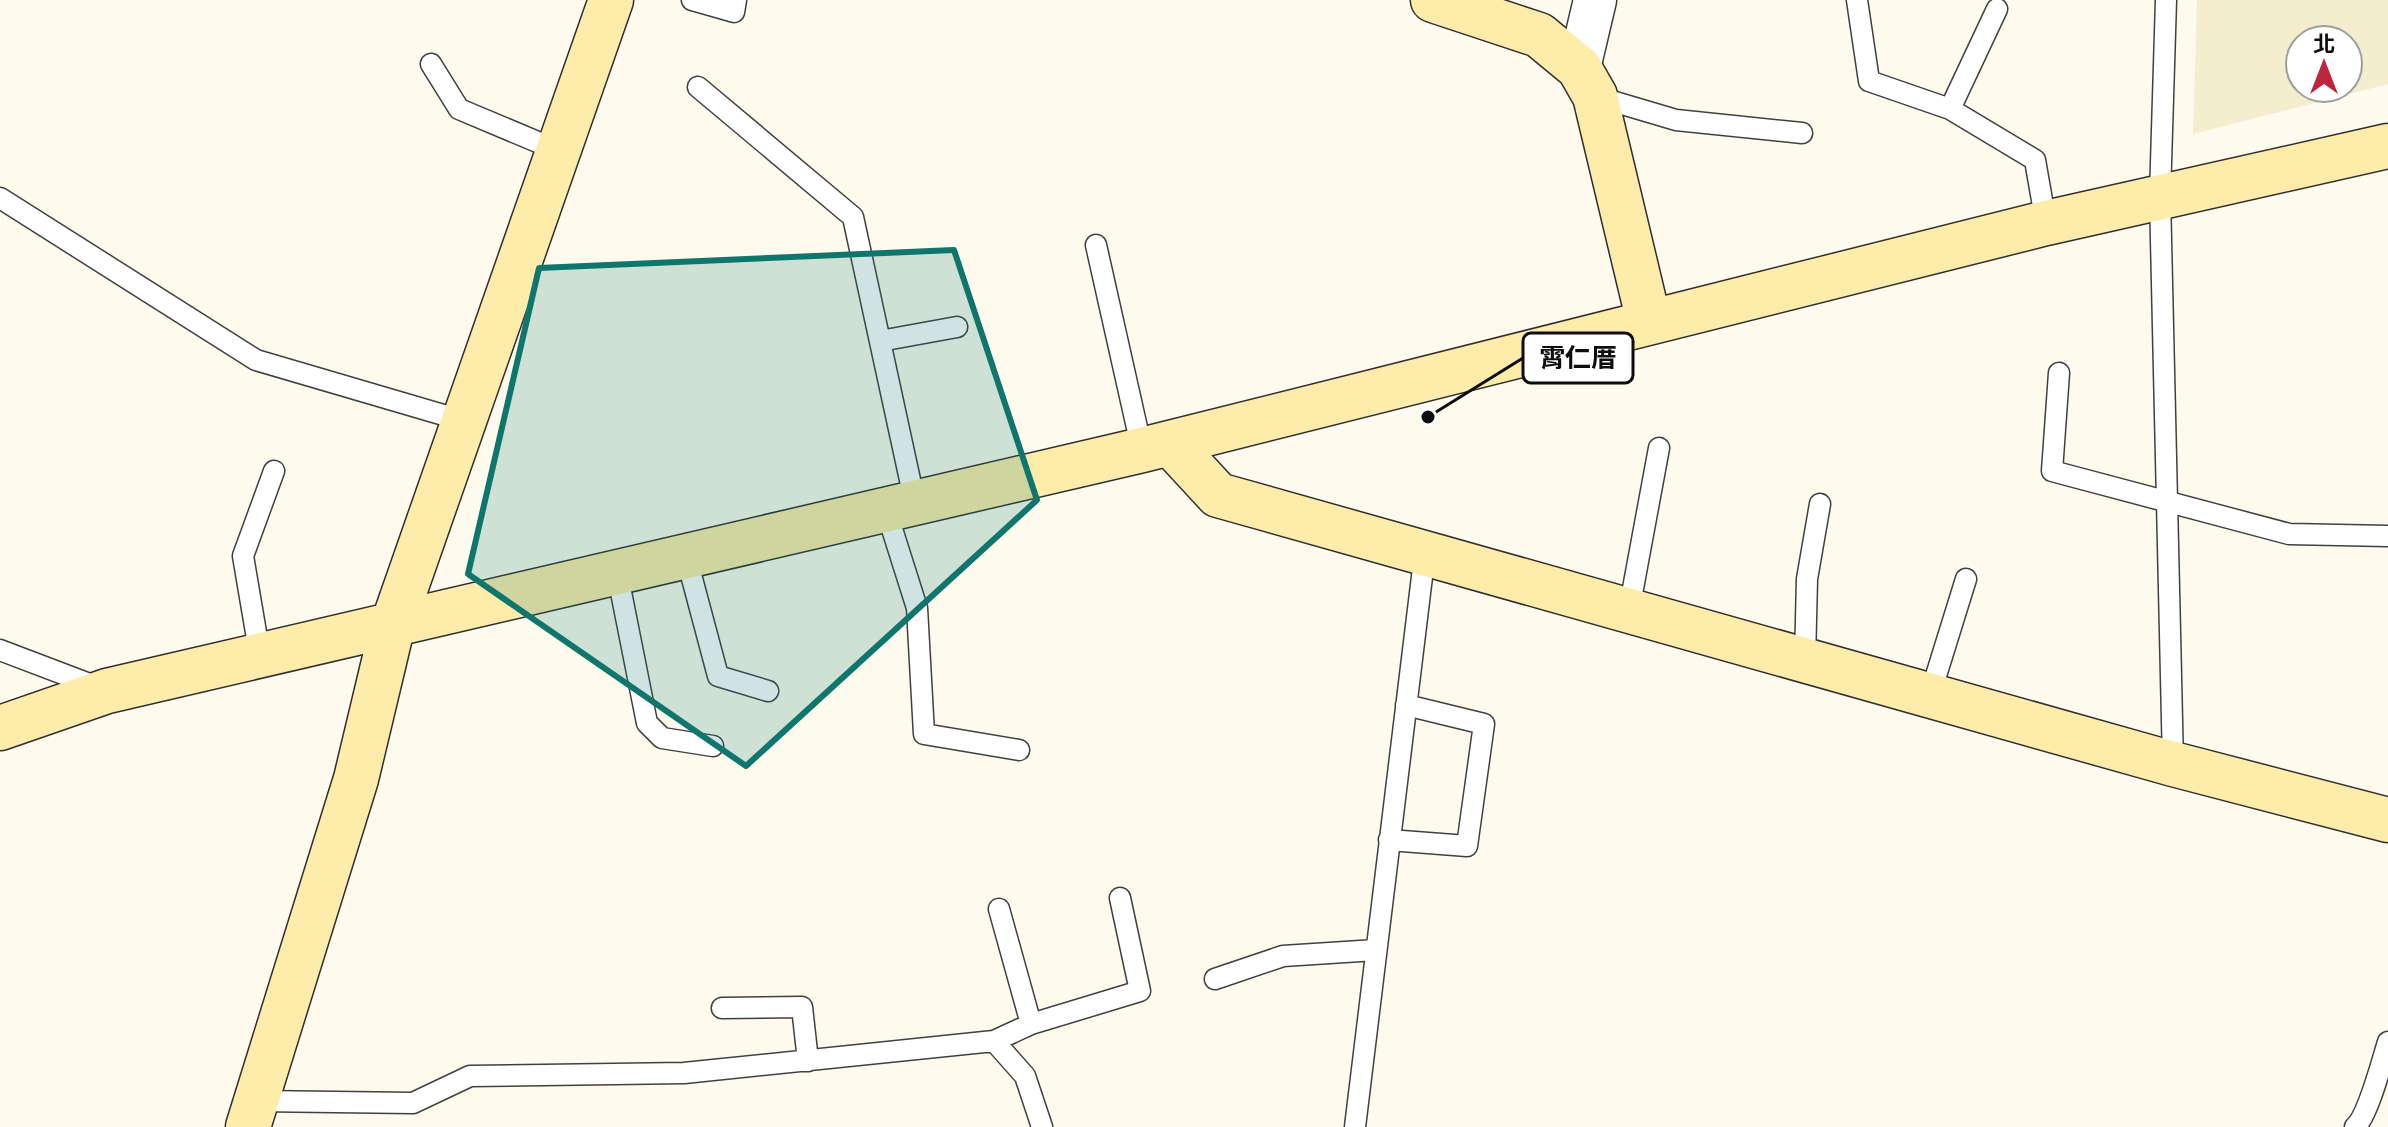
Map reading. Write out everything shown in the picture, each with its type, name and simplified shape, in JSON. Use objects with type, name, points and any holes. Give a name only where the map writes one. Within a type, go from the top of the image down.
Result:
[{"type":"street","points":[[252,1114],[356,779],[393,624],[611,0]]},
{"type":"street","points":[[1433,0],[1539,35],[1587,82]]},
{"type":"street","points":[[1595,0],[1587,82],[1649,322]]},
{"type":"street","points":[[0,728],[107,691],[1156,446],[2046,223],[2388,146]]},
{"type":"street","points":[[1156,446],[1218,495],[2173,764],[2388,820]]},
{"type":"lane","points":[[692,0],[734,12],[736,0]]},
{"type":"lane","points":[[1857,0],[1869,81],[1950,109],[2035,160],[2046,223]]},
{"type":"lane","points":[[2166,0],[2160,196],[2173,764]]},
{"type":"lane","points":[[1950,109],[1997,9]]},
{"type":"lane","points":[[431,64],[459,109],[559,151]]},
{"type":"lane","points":[[1587,82],[1676,120],[1802,133]]},
{"type":"lane","points":[[698,87],[853,217],[880,341],[900,506],[917,608],[924,734],[1019,750]]},
{"type":"lane","points":[[0,198],[256,360],[464,421]]},
{"type":"lane","points":[[1096,245],[1156,446]]},
{"type":"lane","points":[[880,341],[957,327]]},
{"type":"lane","points":[[2059,373],[2052,471],[2289,534],[2388,536]]},
{"type":"lane","points":[[1629,610],[1659,448]]},
{"type":"lane","points":[[260,656],[243,556],[274,471]]},
{"type":"lane","points":[[1805,660],[1807,579],[1820,504]]},
{"type":"lane","points":[[1355,1127],[1425,552]]},
{"type":"lane","points":[[686,556],[718,676],[768,691]]},
{"type":"lane","points":[[617,572],[647,723],[662,738],[713,746]]},
{"type":"lane","points":[[1930,695],[1966,579]]},
{"type":"lane","points":[[0,650],[107,691]]},
{"type":"lane","points":[[1389,840],[1467,846],[1484,724],[1406,705]]},
{"type":"lane","points":[[252,1114],[413,1103],[470,1076],[684,1073],[994,1041],[1031,1024],[1140,991],[1120,898]]},
{"type":"lane","points":[[999,909],[1031,1024]]},
{"type":"lane","points":[[1215,979],[1283,956],[1376,950]]},
{"type":"lane","points":[[722,1008],[802,1007],[808,1061]]},
{"type":"lane","points":[[994,1041],[1025,1076],[1042,1127]]},
{"type":"lane","points":[[2355,1127],[2367,1104],[2388,1042]]},
{"type":"highlighted area","points":[[954,250],[1037,500],[746,766],[468,574],[539,268]]},
{"type":"shaded area","points":[[2197,0],[2388,0],[2388,84],[2364,90],[2364,24],[2284,24],[2284,104],[2310,104],[2193,134]]},
{"type":"place","name":"霄仁厝","points":[[1428,417]]}]
